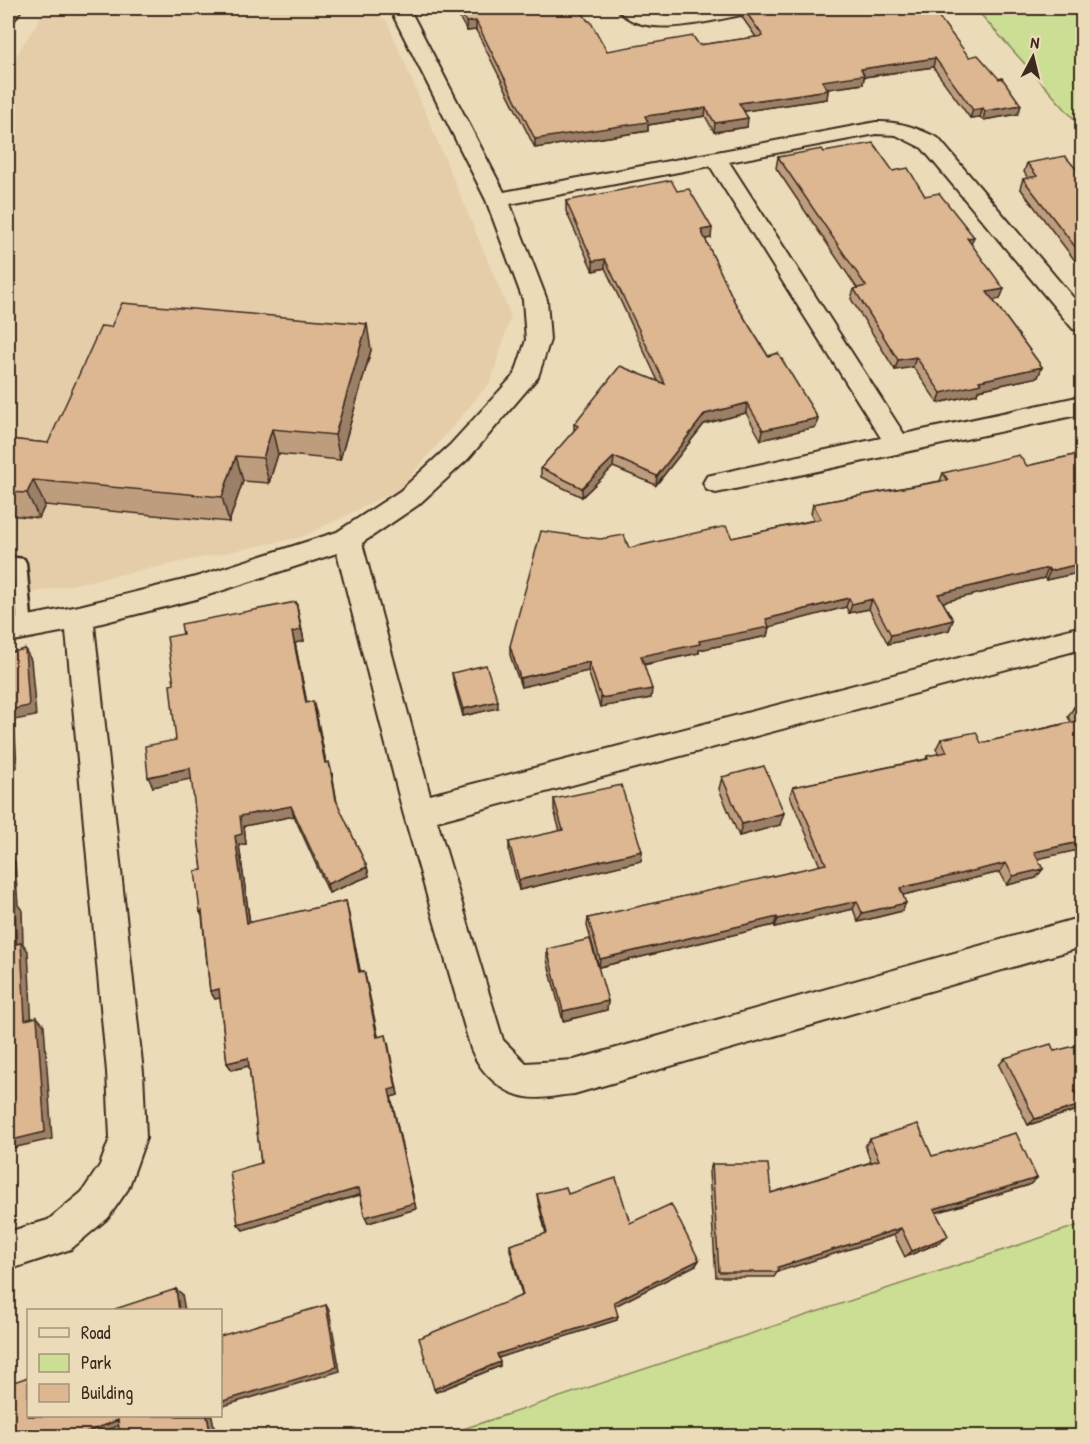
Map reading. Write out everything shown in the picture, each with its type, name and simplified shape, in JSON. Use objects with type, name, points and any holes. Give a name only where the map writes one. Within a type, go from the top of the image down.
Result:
[{"type":"street","points":[[8,15],[12,8]]},
{"type":"street","points":[[16,630],[196,588],[347,539],[409,498],[459,452],[526,377],[538,340],[536,300],[497,200],[402,12],[395,8]]},
{"type":"street","points":[[627,8],[639,16],[668,21],[746,8]]},
{"type":"street","points":[[497,200],[876,128],[892,127],[909,131],[930,143],[1083,323]]},
{"type":"street","points":[[717,160],[897,442]]},
{"type":"street","points":[[716,483],[897,442],[1083,405]]},
{"type":"street","points":[[347,539],[419,812],[488,1048],[512,1076],[522,1080],[574,1077],[1083,932]]},
{"type":"street","points":[[8,1251],[58,1236],[95,1205],[115,1176],[128,1138],[125,1072],[79,617]]},
{"type":"street","points":[[419,812],[1083,638]]},
{"type":"lane","points":[[8,562],[19,563],[16,630]]},
{"type":"shaded area","points":[[46,8],[368,8],[387,21],[511,316],[491,381],[400,489],[302,537],[8,598],[8,69]]},
{"type":"green space","points":[[975,8],[1082,8],[1082,128]]},
{"type":"green space","points":[[1082,1224],[1082,1436],[442,1436]]},
{"type":"building","points":[[458,8],[579,8],[590,21],[607,51],[693,36],[699,45],[763,36],[743,8],[932,8],[969,57],[978,55],[999,79],[1002,78],[1021,105],[985,111],[983,108],[973,110],[935,58],[861,69],[864,75],[822,81],[828,90],[739,103],[748,118],[715,123],[706,108],[645,116],[648,122],[535,139],[476,21],[466,22]]},
{"type":"building","points":[[873,143],[893,171],[908,168],[925,196],[939,193],[974,237],[967,238],[1004,289],[987,292],[1042,367],[979,381],[981,384],[941,393],[916,357],[898,360],[854,289],[866,286],[778,157]]},
{"type":"building","points":[[1065,156],[1077,170],[1083,173],[1083,254],[1023,179],[1037,176],[1027,163]]},
{"type":"building","points":[[671,180],[677,191],[689,189],[712,228],[701,230],[735,303],[768,356],[778,353],[818,418],[763,430],[747,403],[705,414],[657,476],[614,457],[582,488],[541,468],[578,426],[574,424],[620,366],[665,384],[605,259],[593,261],[566,201]]},
{"type":"building","points":[[122,303],[367,324],[335,435],[272,429],[263,458],[236,456],[222,497],[33,480],[27,493],[8,492],[8,439],[48,443],[101,326],[111,327]]},
{"type":"building","points":[[1083,453],[1083,563],[1050,571],[1048,568],[938,594],[953,620],[891,635],[872,599],[852,604],[849,598],[766,619],[769,627],[699,641],[700,644],[641,656],[652,689],[601,698],[589,662],[520,678],[510,646],[541,531],[600,539],[624,535],[629,548],[726,526],[732,538],[821,519],[813,504],[948,480],[943,473],[1019,455],[1027,466]]},
{"type":"building","points":[[296,602],[301,630],[292,632],[306,703],[313,701],[325,763],[329,762],[336,800],[367,867],[327,884],[291,806],[240,816],[242,834],[235,836],[247,923],[346,901],[359,972],[364,971],[377,1037],[386,1035],[396,1088],[389,1090],[414,1203],[365,1217],[359,1188],[238,1224],[230,1172],[261,1163],[248,1058],[227,1063],[219,989],[210,991],[202,911],[200,912],[195,871],[202,870],[190,768],[148,777],[145,746],[176,740],[170,685],[174,684],[167,637],[183,634],[181,624]]},
{"type":"building","points":[[25,649],[29,706],[8,710],[8,653]]},
{"type":"building","points":[[486,665],[498,701],[463,709],[452,673]]},
{"type":"building","points":[[1083,705],[1083,841],[1034,852],[1043,869],[1013,876],[1006,863],[900,888],[906,903],[862,913],[857,901],[778,919],[777,917],[600,959],[588,918],[826,864],[793,787],[928,759],[927,756],[947,752],[941,739],[976,732],[981,743],[1082,720],[1074,707]]},
{"type":"building","points":[[8,710],[10,757],[8,758]]},
{"type":"building","points":[[764,766],[784,813],[742,824],[722,777]]},
{"type":"building","points":[[621,785],[642,851],[519,880],[509,842],[563,830],[554,799]]},
{"type":"building","points":[[8,853],[12,902],[15,901],[16,944],[21,943],[25,1020],[37,1017],[45,1132],[8,1141]]},
{"type":"building","points":[[590,939],[608,1001],[563,1011],[547,949]]},
{"type":"building","points":[[1051,1044],[1054,1051],[1083,1044],[1083,1090],[1075,1092],[1081,1105],[1035,1119],[1005,1058]]},
{"type":"building","points":[[918,1124],[932,1156],[1016,1133],[1037,1178],[934,1209],[948,1236],[912,1251],[901,1228],[778,1267],[778,1272],[719,1272],[712,1164],[768,1164],[771,1193],[879,1160],[870,1139]]},
{"type":"building","points":[[616,1178],[630,1223],[671,1204],[699,1260],[614,1302],[618,1316],[497,1354],[500,1362],[434,1389],[419,1338],[523,1295],[510,1245],[547,1233],[537,1194],[566,1187],[568,1194]]},
{"type":"building","points":[[176,1289],[179,1309],[115,1309]]},
{"type":"building","points":[[326,1305],[337,1367],[222,1401],[222,1335]]},
{"type":"building","points":[[27,1377],[27,1417],[207,1417],[211,1437],[120,1437],[118,1420],[74,1437],[8,1437],[8,1384]]}]
